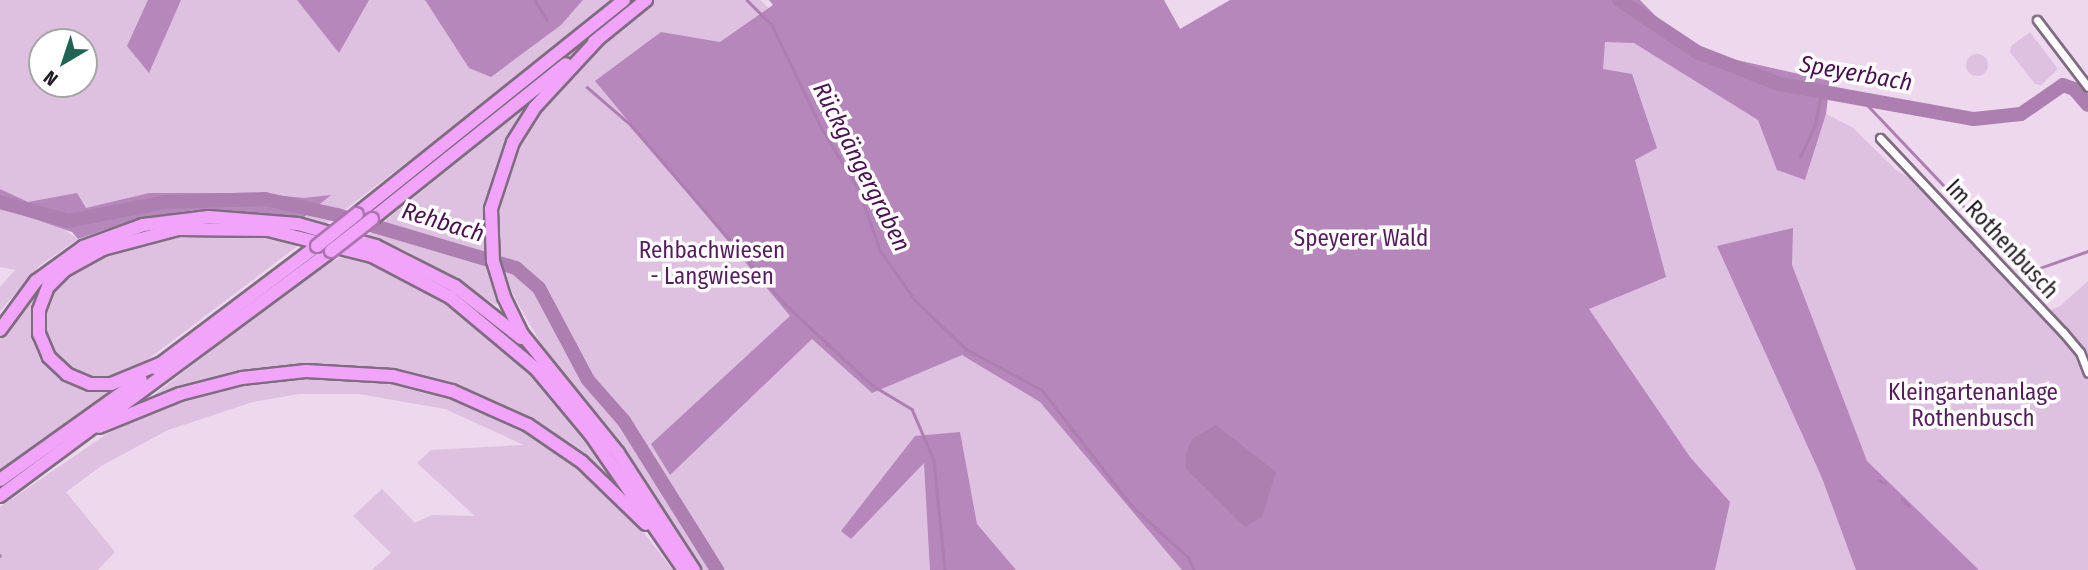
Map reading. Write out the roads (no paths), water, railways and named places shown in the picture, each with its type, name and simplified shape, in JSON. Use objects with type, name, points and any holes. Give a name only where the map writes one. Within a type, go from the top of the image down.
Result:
[{"type":"highway","points":[[0,496],[99,427],[331,251],[646,0]]},
{"type":"highway","points":[[0,480],[317,246],[622,2]]},
{"type":"highway","points":[[599,38],[536,107],[513,142],[494,195],[492,249],[495,271],[515,322],[538,356],[618,453],[694,570]]},
{"type":"highway","points":[[0,330],[36,281],[97,241],[159,222],[244,218],[317,228],[403,258],[472,298],[538,356]]},
{"type":"highway","points":[[162,363],[111,384],[90,384],[67,374],[49,357],[39,334],[39,310],[48,287],[65,270],[103,249],[178,229],[279,232],[372,256],[450,297],[536,369],[591,435],[684,570]]},
{"type":"highway","points":[[99,427],[180,394],[263,374],[349,371],[414,381],[489,405],[547,436],[615,491],[674,556]]},
{"type":"street","points":[[2037,20],[2088,88]]},
{"type":"street","name":"Im Rothenbusch","points":[[1880,138],[2063,332],[2080,352],[2088,373]]},
{"type":"waterway","points":[[535,0],[547,20]]},
{"type":"waterway","name":"Rückgängergraben","points":[[747,0],[772,25],[821,127],[859,190],[880,250],[915,300],[966,349],[1042,390],[1132,506],[1189,558],[1194,570]]},
{"type":"waterway","name":"Speyerbach","points":[[1619,0],[1697,52],[1779,84],[1974,119],[2021,114],[2063,85],[2074,89],[2088,105]]},
{"type":"waterway","points":[[587,87],[631,125],[785,304],[872,385],[912,409],[934,460],[945,570]]},
{"type":"waterway","points":[[1800,157],[1815,125],[1821,93]]},
{"type":"waterway","points":[[1858,95],[2022,268],[2031,271],[2088,251]]},
{"type":"waterway","name":"Rehbach","points":[[0,202],[68,221],[166,202],[265,199],[337,215],[516,268],[539,288],[588,380],[624,421],[717,570]]},
{"type":"waterway","points":[[1878,480],[1885,483]]},
{"type":"waterway","points":[[1902,499],[1909,506]]},
{"type":"park label","name":"Speyerer Wald","points":[[1361,238]]},
{"type":"park label","name":"Rehbachwiesen - Langwiesen","points":[[712,263]]},
{"type":"park label","name":"Kleingartenanlage Rothenbusch","points":[[1973,405]]}]
